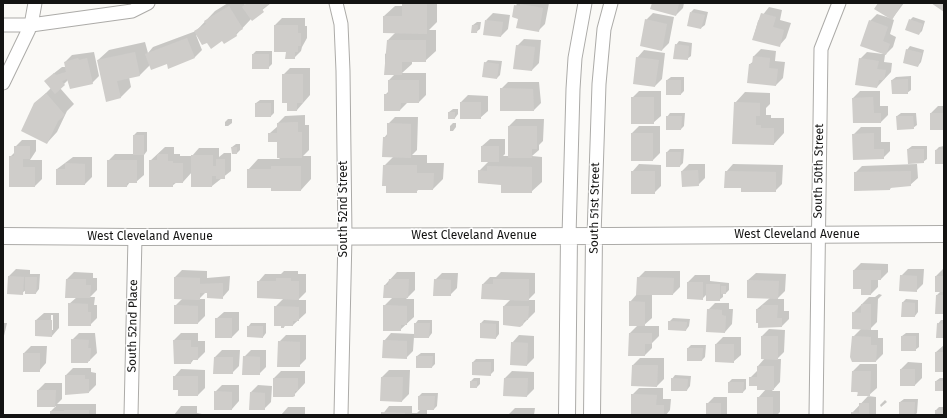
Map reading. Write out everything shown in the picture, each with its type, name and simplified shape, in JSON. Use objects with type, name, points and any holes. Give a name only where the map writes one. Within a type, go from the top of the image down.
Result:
[{"type":"street","points":[[3,83],[31,25],[35,3]]},
{"type":"street","points":[[3,25],[31,25],[132,11],[148,3]]},
{"type":"street","name":"South 52nd Street","points":[[336,3],[341,24],[343,71],[345,236],[342,415]]},
{"type":"street","points":[[566,415],[573,89],[575,58],[585,3]]},
{"type":"street","name":"South 51st Street","points":[[592,415],[594,236],[599,84],[604,29],[611,3]]},
{"type":"street","name":"South 50th Street","points":[[816,415],[821,49],[839,3]]},
{"type":"street","name":"West Cleveland Avenue","points":[[3,236],[135,237],[944,234]]},
{"type":"street","name":"South 52nd Place","points":[[131,415],[135,237]]},
{"type":"building","points":[[247,3],[270,3],[262,9],[264,12],[252,21],[242,7]]},
{"type":"building","points":[[402,3],[427,3],[427,34],[383,33],[383,16],[402,16]]},
{"type":"building","points":[[652,3],[679,3],[676,16],[650,9]]},
{"type":"building","points":[[878,3],[902,3],[892,20],[874,9]]},
{"type":"building","points":[[931,3],[944,3],[944,12]]},
{"type":"building","points":[[520,4],[543,8],[539,32],[516,28],[518,19],[512,17],[514,5],[520,6]]},
{"type":"building","points":[[229,6],[243,29],[236,33],[237,36],[224,44],[222,41],[211,49],[207,43],[202,45],[194,31],[206,24],[204,21]]},
{"type":"building","points":[[690,12],[705,15],[701,29],[687,26]]},
{"type":"building","points":[[761,13],[776,17],[773,27],[784,30],[780,47],[752,40]]},
{"type":"building","points":[[645,19],[667,24],[662,51],[640,46]]},
{"type":"building","points":[[909,19],[923,24],[919,35],[905,30]]},
{"type":"building","points":[[485,20],[503,22],[501,37],[483,35]]},
{"type":"building","points":[[869,20],[888,27],[883,41],[890,44],[886,55],[860,46]]},
{"type":"building","points":[[274,25],[298,25],[298,33],[301,33],[301,46],[298,46],[298,52],[295,52],[295,59],[285,59],[286,52],[274,52]]},
{"type":"building","points":[[472,25],[478,25],[477,33],[471,33]]},
{"type":"building","points":[[187,38],[195,58],[168,69],[167,64],[151,70],[145,54]]},
{"type":"building","points":[[387,40],[426,40],[426,62],[402,62],[402,75],[384,75]]},
{"type":"building","points":[[675,44],[689,46],[688,60],[673,59]]},
{"type":"building","points":[[516,45],[535,47],[532,71],[513,69]]},
{"type":"building","points":[[906,49],[922,53],[918,67],[903,63]]},
{"type":"building","points":[[135,52],[140,76],[117,81],[121,98],[106,102],[97,60]]},
{"type":"building","points":[[252,54],[269,54],[269,69],[252,69]]},
{"type":"building","points":[[753,56],[770,58],[769,68],[778,69],[776,86],[747,83],[749,64],[752,64]]},
{"type":"building","points":[[636,57],[659,60],[655,87],[633,84]]},
{"type":"building","points":[[78,58],[79,60],[87,58],[93,84],[70,89],[67,79],[62,81],[65,85],[55,94],[44,81],[54,73],[56,75],[66,72],[64,62]]},
{"type":"building","points":[[859,58],[879,61],[877,69],[886,70],[884,80],[879,80],[877,88],[855,85]]},
{"type":"building","points":[[484,62],[499,64],[497,79],[482,77]]},
{"type":"building","points":[[282,74],[303,74],[303,103],[297,103],[297,111],[287,111],[287,103],[282,103]]},
{"type":"building","points":[[908,79],[908,94],[892,94],[891,80]]},
{"type":"building","points":[[388,80],[419,80],[419,103],[401,103],[400,111],[384,111],[384,94],[388,94]]},
{"type":"building","points":[[666,80],[681,80],[681,95],[666,95]]},
{"type":"building","points":[[500,88],[533,89],[534,111],[500,111]]},
{"type":"building","points":[[46,93],[65,115],[58,121],[47,144],[21,131],[34,103]]},
{"type":"building","points":[[631,97],[654,97],[654,124],[631,124]]},
{"type":"building","points":[[873,97],[874,113],[881,113],[881,123],[853,123],[852,98]]},
{"type":"building","points":[[460,102],[481,102],[481,119],[460,119]]},
{"type":"building","points":[[734,102],[760,103],[760,116],[756,116],[756,125],[761,125],[761,128],[774,128],[774,145],[732,144]]},
{"type":"building","points":[[255,103],[271,103],[271,117],[255,117]]},
{"type":"building","points":[[448,112],[455,112],[455,119],[448,119]]},
{"type":"building","points":[[930,113],[944,113],[944,130],[930,130]]},
{"type":"building","points":[[666,116],[682,116],[681,130],[666,130]]},
{"type":"building","points":[[896,116],[913,116],[914,129],[897,130]]},
{"type":"building","points":[[298,122],[298,132],[302,132],[302,158],[277,158],[277,142],[268,142],[268,133],[277,133],[277,123]]},
{"type":"building","points":[[387,123],[411,124],[411,158],[382,157],[383,137],[387,137]]},
{"type":"building","points":[[508,126],[537,126],[537,149],[532,149],[532,158],[508,158]]},
{"type":"building","points":[[631,133],[653,133],[653,161],[631,161]]},
{"type":"building","points":[[874,133],[874,149],[884,149],[884,159],[853,160],[852,134]]},
{"type":"building","points":[[133,135],[144,135],[144,155],[133,155]]},
{"type":"building","points":[[14,146],[30,146],[30,159],[23,159],[23,167],[35,167],[35,187],[9,187],[9,156],[14,156]]},
{"type":"building","points":[[481,146],[499,146],[499,162],[481,162]]},
{"type":"building","points":[[231,147],[237,147],[237,154],[232,154]]},
{"type":"building","points":[[907,149],[924,149],[924,163],[908,164]]},
{"type":"building","points":[[944,149],[944,164],[935,164],[935,150]]},
{"type":"building","points":[[666,152],[681,152],[680,167],[666,167]]},
{"type":"building","points":[[157,154],[168,154],[168,161],[173,161],[173,163],[183,163],[183,183],[173,183],[173,187],[149,187],[149,160],[157,160]]},
{"type":"building","points":[[191,155],[213,155],[213,166],[216,166],[216,159],[225,159],[225,179],[216,179],[216,176],[212,176],[212,187],[191,187]]},
{"type":"building","points":[[107,160],[137,160],[137,183],[127,183],[127,187],[107,187]]},
{"type":"building","points":[[65,163],[85,164],[85,185],[56,185],[56,169],[65,169]]},
{"type":"building","points":[[383,165],[417,165],[417,173],[434,173],[433,190],[417,190],[417,193],[386,193],[386,186],[382,186]]},
{"type":"building","points":[[271,166],[301,166],[301,191],[271,191],[271,188],[247,188],[247,169],[271,169]]},
{"type":"building","points":[[487,166],[532,167],[532,193],[501,193],[501,185],[478,183],[478,170],[487,171]]},
{"type":"building","points":[[698,170],[699,186],[682,187],[681,171]]},
{"type":"building","points":[[631,171],[655,171],[655,194],[631,194]]},
{"type":"building","points":[[725,171],[776,172],[776,192],[741,192],[741,188],[724,188]]},
{"type":"building","points":[[911,171],[911,186],[890,188],[890,190],[854,191],[854,172]]},
{"type":"building","points":[[853,270],[881,270],[881,280],[871,280],[871,295],[861,295],[861,289],[853,289]]},
{"type":"building","points":[[900,275],[917,276],[917,292],[899,291]]},
{"type":"building","points":[[8,276],[24,277],[23,295],[7,294]]},
{"type":"building","points":[[935,276],[944,276],[944,292],[935,292]]},
{"type":"building","points":[[25,277],[37,277],[36,294],[25,294]]},
{"type":"building","points":[[174,277],[200,278],[200,284],[223,283],[223,299],[207,298],[207,293],[200,293],[200,300],[174,299]]},
{"type":"building","points":[[637,277],[674,278],[673,295],[636,295]]},
{"type":"building","points":[[276,278],[291,278],[291,281],[299,281],[299,300],[257,298],[257,281],[276,281]]},
{"type":"building","points":[[66,279],[86,279],[86,285],[91,285],[90,298],[65,298]]},
{"type":"building","points":[[389,279],[409,279],[408,298],[383,298],[384,285],[388,285]]},
{"type":"building","points":[[434,279],[451,280],[451,296],[433,296]]},
{"type":"building","points":[[493,279],[529,279],[529,301],[481,299],[482,284],[493,284]]},
{"type":"building","points":[[747,280],[779,281],[778,299],[747,298]]},
{"type":"building","points":[[687,282],[703,282],[703,300],[687,299]]},
{"type":"building","points":[[706,284],[720,284],[720,301],[706,301]]},
{"type":"building","points":[[721,286],[726,286],[726,294],[721,294]]},
{"type":"building","points":[[936,295],[944,295],[944,314],[935,314]]},
{"type":"building","points":[[629,301],[645,302],[645,326],[629,326]]},
{"type":"building","points":[[902,302],[915,303],[915,317],[901,317]]},
{"type":"building","points":[[68,303],[88,304],[88,312],[91,312],[91,326],[68,326]]},
{"type":"building","points":[[861,304],[871,304],[871,330],[852,329],[852,312],[861,313]]},
{"type":"building","points":[[174,305],[198,306],[198,324],[174,324]]},
{"type":"building","points":[[383,305],[407,306],[407,325],[401,325],[401,331],[383,331]]},
{"type":"building","points":[[762,305],[778,305],[777,318],[782,318],[782,327],[758,328],[758,323],[756,323],[756,309],[761,309]]},
{"type":"building","points":[[274,306],[299,307],[299,321],[293,321],[293,326],[284,326],[284,328],[281,328],[281,326],[274,326]]},
{"type":"building","points":[[503,306],[529,306],[528,320],[524,320],[523,325],[520,327],[503,325]]},
{"type":"building","points":[[707,309],[722,310],[722,315],[726,316],[725,333],[706,332]]},
{"type":"building","points":[[215,318],[232,318],[232,338],[215,338]]},
{"type":"building","points":[[35,320],[52,320],[52,337],[35,336]]},
{"type":"building","points":[[668,321],[687,322],[686,331],[668,330]]},
{"type":"building","points":[[414,323],[430,323],[429,338],[414,338]]},
{"type":"building","points":[[480,323],[496,324],[496,339],[480,338]]},
{"type":"building","points":[[937,323],[944,324],[944,338],[936,338]]},
{"type":"building","points":[[247,326],[263,326],[263,338],[247,337]]},
{"type":"building","points":[[629,333],[652,333],[652,344],[645,344],[645,356],[628,356]]},
{"type":"building","points":[[761,336],[778,336],[778,360],[761,359]]},
{"type":"building","points":[[852,336],[871,337],[871,345],[877,345],[876,362],[852,362],[850,357]]},
{"type":"building","points":[[901,336],[916,336],[916,351],[901,351]]},
{"type":"building","points":[[71,339],[89,340],[88,348],[91,348],[90,361],[88,361],[88,363],[71,363]]},
{"type":"building","points":[[173,340],[191,340],[191,347],[198,347],[198,360],[191,360],[191,364],[174,364]]},
{"type":"building","points":[[383,340],[407,341],[407,359],[382,358]]},
{"type":"building","points":[[278,341],[300,342],[300,367],[277,367]]},
{"type":"building","points":[[511,342],[528,343],[527,366],[510,365]]},
{"type":"building","points":[[715,344],[734,344],[734,363],[715,362]]},
{"type":"building","points":[[687,348],[703,348],[702,361],[687,361]]},
{"type":"building","points":[[935,352],[944,352],[944,372],[935,372]]},
{"type":"building","points":[[23,353],[40,353],[40,372],[23,372]]},
{"type":"building","points":[[243,356],[260,357],[260,375],[242,375]]},
{"type":"building","points":[[416,356],[433,356],[432,368],[416,368]]},
{"type":"building","points":[[214,357],[233,357],[233,374],[213,374]]},
{"type":"building","points":[[472,362],[491,362],[491,376],[472,375]]},
{"type":"building","points":[[632,365],[658,365],[657,387],[631,386]]},
{"type":"building","points":[[757,366],[774,366],[774,390],[757,390],[757,386],[749,386],[749,377],[757,377]]},
{"type":"building","points":[[900,369],[915,369],[915,386],[900,386]]},
{"type":"building","points":[[852,371],[871,371],[870,396],[857,396],[858,392],[851,392]]},
{"type":"building","points":[[65,375],[85,375],[85,379],[89,379],[89,393],[65,395]]},
{"type":"building","points":[[173,376],[198,376],[198,396],[178,396],[178,390],[173,390]]},
{"type":"building","points":[[381,377],[403,377],[402,402],[380,401]]},
{"type":"building","points":[[273,378],[298,378],[298,391],[295,391],[295,396],[273,397]]},
{"type":"building","points":[[504,378],[528,378],[527,397],[503,396]]},
{"type":"building","points":[[671,378],[688,379],[687,391],[671,391]]},
{"type":"building","points":[[470,381],[477,381],[477,388],[470,388]]},
{"type":"building","points":[[935,381],[944,381],[944,391],[935,391]]},
{"type":"building","points":[[728,382],[744,382],[743,393],[728,393]]},
{"type":"building","points":[[37,390],[56,390],[55,407],[37,407]]},
{"type":"building","points":[[214,391],[232,392],[232,410],[214,410]]},
{"type":"building","points":[[250,392],[265,393],[265,410],[249,410]]},
{"type":"building","points":[[631,394],[657,395],[656,405],[664,405],[664,415],[631,415]]},
{"type":"building","points":[[418,396],[435,396],[434,410],[418,410]]},
{"type":"building","points":[[757,397],[773,397],[773,415],[757,415]]},
{"type":"building","points":[[899,402],[915,402],[914,415],[899,415]]},
{"type":"building","points":[[706,403],[721,403],[721,415],[706,415]]},
{"type":"building","points":[[859,403],[869,403],[869,415],[851,415],[851,412],[859,413]]},
{"type":"building","points":[[89,410],[89,415],[50,415],[50,411]]},
{"type":"building","points":[[935,410],[944,410],[944,415],[935,415]]},
{"type":"building","points":[[381,412],[405,413],[405,415],[381,415]]}]
